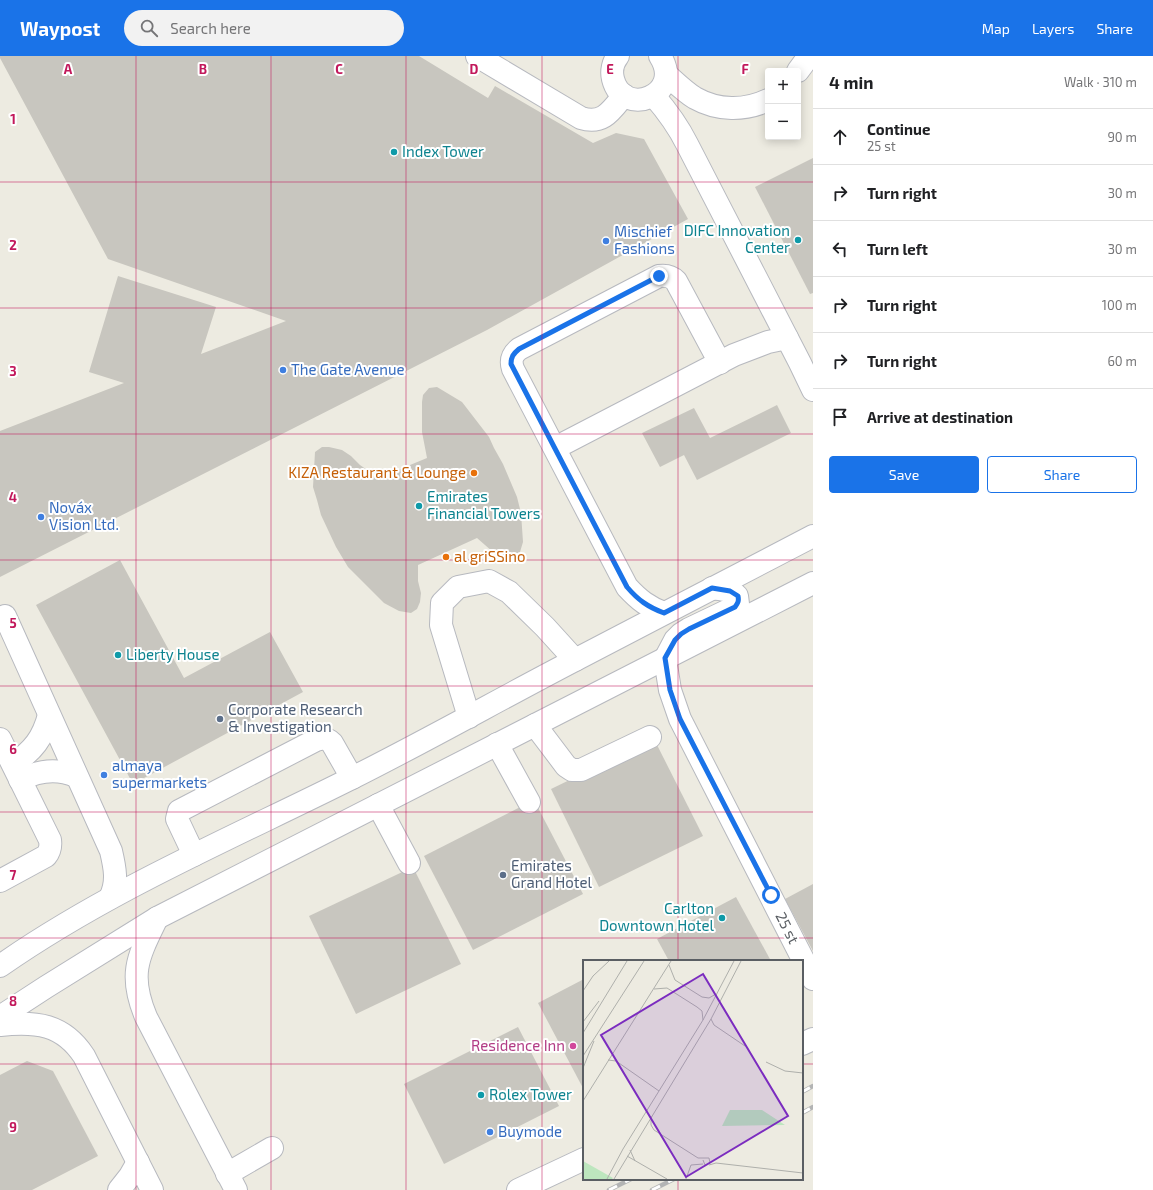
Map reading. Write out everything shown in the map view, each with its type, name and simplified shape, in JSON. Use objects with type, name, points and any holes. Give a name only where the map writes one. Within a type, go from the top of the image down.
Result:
[{"type":"street","points":[[477,56],[581,118],[588,120],[604,118],[610,113],[624,95]]},
{"type":"street","points":[[602,56],[615,66],[614,84],[618,90],[633,100],[644,100],[654,96],[660,90],[665,82],[663,65]]},
{"type":"street","points":[[800,68],[809,56]]},
{"type":"street","points":[[663,65],[695,98],[706,103],[718,107],[743,108],[755,106],[765,101]]},
{"type":"street","points":[[654,96],[678,127],[813,390]]},
{"type":"street","points":[[664,613],[644,603],[627,587],[513,369],[511,359],[513,354],[519,349],[659,276],[668,276],[676,281],[720,363]]},
{"type":"street","points":[[555,448],[750,348],[787,338]]},
{"type":"street","points":[[0,966],[65,923],[110,898],[194,855],[352,778],[804,540],[813,519]]},
{"type":"street","points":[[468,717],[441,625],[442,603],[458,587],[489,581],[509,592],[575,660]]},
{"type":"street","points":[[0,1017],[46,986],[157,918],[813,583]]},
{"type":"street","points":[[665,658],[675,640],[681,634],[735,607],[738,604],[738,596],[735,593],[712,588]]},
{"type":"street","points":[[5,616],[111,852],[115,877],[114,890],[110,898]]},
{"type":"street","name":"25 st","points":[[665,658],[670,690],[680,719],[813,979]]},
{"type":"street","points":[[16,772],[36,744],[44,730],[49,715]]},
{"type":"street","points":[[535,725],[566,766],[572,770],[581,770],[650,737]]},
{"type":"street","points":[[194,855],[177,819],[179,811],[316,740],[325,738],[332,743],[352,778]]},
{"type":"street","points":[[0,739],[50,840],[51,846],[50,852],[46,856],[0,881]]},
{"type":"street","points":[[497,744],[529,802]]},
{"type":"street","points":[[16,772],[34,774],[59,771],[76,776]]},
{"type":"street","points":[[378,805],[409,863]]},
{"type":"street","points":[[157,918],[139,958],[136,973],[140,1003],[146,1017],[232,1182],[272,1148]]},
{"type":"street","points":[[0,1025],[24,1024],[48,1026],[57,1030],[73,1041],[84,1056],[152,1190]]},
{"type":"street","points":[[803,1043],[813,1038]]},
{"type":"street","points":[[518,1190],[583,1159]]},
{"type":"street","points":[[119,1190],[130,1176],[138,1162]]},
{"type":"building","points":[[0,56],[419,56],[488,98],[495,86],[593,143],[616,133],[644,139],[688,219],[487,330],[0,577],[0,431],[124,383],[89,372],[118,276],[216,307],[201,354],[286,321],[108,259]]},
{"type":"building","name":"DIFC Innovation Center","points":[[813,158],[813,293],[810,294],[755,187]]},
{"type":"building","name":"Emirates Financial Towers","points":[[437,387],[462,402],[489,437],[503,464],[517,497],[521,513],[523,542],[520,552],[515,558],[501,556],[493,552],[477,538],[418,565],[418,581],[421,593],[420,602],[417,609],[411,613],[399,611],[384,603],[348,567],[336,547],[321,515],[313,487],[315,452],[322,447],[342,450],[370,472],[376,479],[427,458],[422,432],[422,402],[423,395],[429,388]]},
{"type":"building","points":[[777,405],[791,433],[697,480],[684,455],[660,467],[642,433],[694,408],[710,438]]},
{"type":"building","name":"Liberty House","points":[[120,560],[184,678],[270,632],[303,692],[133,784],[36,605]]},
{"type":"building","name":"Carlton Downtown Hotel","points":[[654,739],[703,836],[599,887],[551,789]]},
{"type":"building","name":"Emirates Grand Hotel","points":[[534,800],[583,894],[473,950],[424,856]]},
{"type":"building","points":[[413,867],[461,964],[356,1014],[309,916]]},
{"type":"building","points":[[813,884],[813,951],[785,899]]},
{"type":"building","name":"Carlton Downtown Hotel","points":[[736,897],[770,960],[668,960],[657,939]]},
{"type":"building","name":"Residence Inn","points":[[583,980],[583,1088],[538,1003]]},
{"type":"building","name":"Rolex Tower","points":[[518,1027],[559,1106],[444,1164],[404,1084]]},
{"type":"building","points":[[27,1061],[53,1071],[98,1156],[32,1190],[0,1190],[0,1075]]},
{"type":"railway","points":[[803,1091],[813,1086]]},
{"type":"railway","points":[[803,1112],[813,1107]]},
{"type":"railway","points":[[609,1190],[629,1180]]},
{"type":"railway","points":[[652,1190],[672,1180]]},
{"type":"place","name":"Index Tower","points":[[394,152]]},
{"type":"place","name":"DIFC Innovation Center","points":[[798,240]]},
{"type":"place","name":"Mischief Fashions","points":[[606,241]]},
{"type":"place","name":"The Gate Avenue","points":[[283,370]]},
{"type":"place","name":"KIZA Restaurant & Lounge","points":[[474,473]]},
{"type":"place","name":"Emirates Financial Towers","points":[[419,506]]},
{"type":"place","name":"Nováx Vision Ltd.","points":[[41,517]]},
{"type":"place","name":"al griSSino","points":[[446,557]]},
{"type":"place","name":"Liberty House","points":[[118,655]]},
{"type":"place","name":"Corporate Research & Investigation","points":[[220,719]]},
{"type":"place","name":"almaya supermarkets","points":[[104,775]]},
{"type":"place","name":"Emirates Grand Hotel","points":[[503,875]]},
{"type":"place","name":"Carlton Downtown Hotel","points":[[722,918]]},
{"type":"place","name":"Residence Inn","points":[[573,1046]]},
{"type":"place","name":"Rolex Tower","points":[[481,1095]]},
{"type":"place","name":"Buymode","points":[[490,1132]]},
{"type":"route","points":[[659,276],[519,349],[513,354],[511,364],[627,587],[635,596],[654,609],[664,613],[712,588],[730,591],[738,596],[738,604],[735,607],[681,634],[675,640],[665,658],[670,690],[680,719],[771,895]]}]
